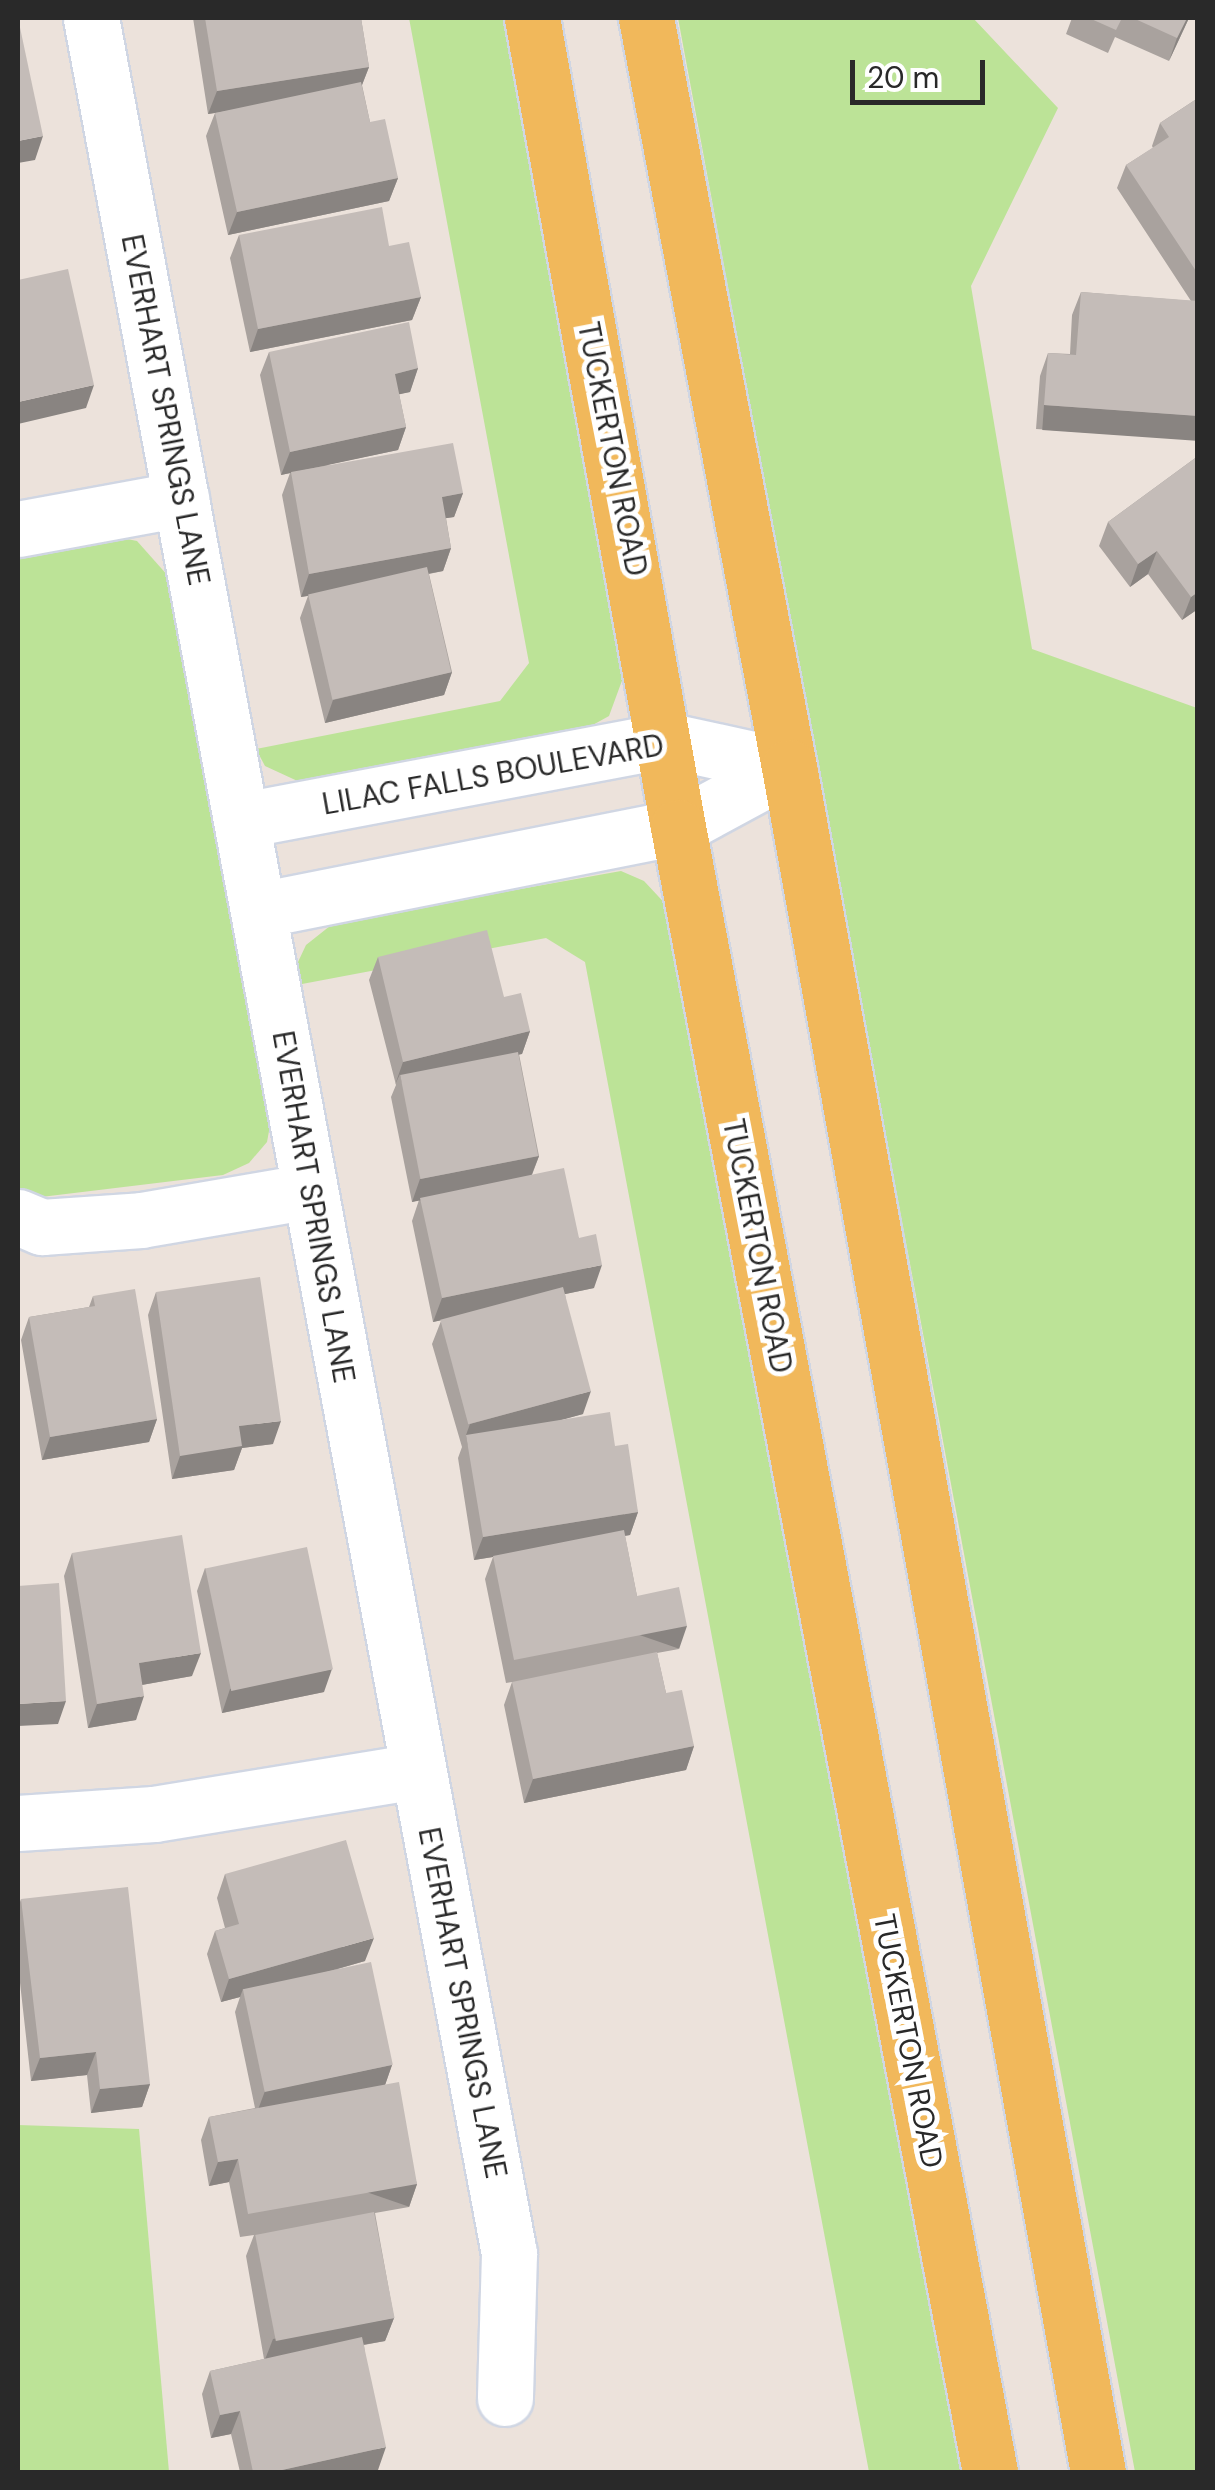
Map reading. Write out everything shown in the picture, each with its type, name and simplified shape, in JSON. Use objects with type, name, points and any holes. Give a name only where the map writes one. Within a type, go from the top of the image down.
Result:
[{"type":"main road","name":"TUCKERTON ROAD","points":[[532,18],[666,740],[678,827],[990,2472]]},
{"type":"main road","points":[[646,18],[789,767],[1098,2472]]},
{"type":"street","name":"EVERHART SPRINGS LANE","points":[[91,18],[509,2253],[504,2398]]},
{"type":"street","points":[[18,529],[180,499]]},
{"type":"street","name":"LILAC FALLS BOULEVARD","points":[[243,820],[666,740],[789,767]]},
{"type":"street","points":[[259,910],[678,827],[789,767]]},
{"type":"street","points":[[18,1217],[42,1227],[142,1220],[310,1191]]},
{"type":"street","points":[[18,1823],[154,1814],[418,1771]]},
{"type":"green space","points":[[409,18],[505,18],[627,667],[609,716],[580,732],[304,784],[265,766],[256,749],[500,701],[529,663]]},
{"type":"green space","points":[[678,18],[973,18],[1058,108],[971,286],[1032,649],[1197,708],[1197,2472],[1135,2472]]},
{"type":"green space","points":[[122,538],[137,541],[169,577],[271,1120],[267,1142],[249,1163],[223,1175],[41,1197],[18,1191],[18,556]]},
{"type":"green space","points":[[621,871],[644,881],[672,911],[965,2472],[869,2472],[585,962],[546,938],[302,984],[298,962],[306,945],[335,922]]},
{"type":"green space","points":[[18,2125],[139,2129],[169,2472],[18,2472]]},
{"type":"building","points":[[18,18],[43,136],[18,141]]},
{"type":"building","points":[[205,18],[361,18],[369,67],[217,91]]},
{"type":"building","points":[[1089,18],[1122,18],[1116,30]]},
{"type":"building","points":[[1133,18],[1187,18],[1177,38]]},
{"type":"building","points":[[361,82],[370,122],[385,119],[398,178],[237,212],[215,113]]},
{"type":"building","points":[[1198,98],[1198,274],[1126,165],[1169,137],[1160,123]]},
{"type":"building","points":[[382,207],[389,246],[409,242],[421,297],[258,329],[239,235]]},
{"type":"building","points":[[68,269],[94,385],[18,402],[18,280]]},
{"type":"building","points":[[1081,292],[1198,301],[1198,416],[1044,405],[1048,353],[1076,355]]},
{"type":"building","points":[[409,322],[418,368],[395,374],[406,427],[290,452],[269,352]]},
{"type":"building","points":[[453,443],[463,493],[442,497],[451,548],[309,574],[291,472]]},
{"type":"building","points":[[1198,456],[1198,592],[1191,597],[1157,551],[1138,564],[1108,522]]},
{"type":"building","points":[[427,567],[451,672],[332,700],[308,594]]},
{"type":"building","points":[[487,930],[504,997],[521,993],[530,1031],[403,1062],[378,957]]},
{"type":"building","points":[[518,1052],[538,1156],[420,1179],[400,1075]]},
{"type":"building","points":[[564,1168],[579,1238],[596,1234],[602,1265],[442,1298],[420,1198]]},
{"type":"building","points":[[260,1277],[281,1421],[239,1426],[242,1446],[180,1456],[156,1292]]},
{"type":"building","points":[[563,1287],[591,1391],[468,1424],[440,1320]]},
{"type":"building","points":[[135,1289],[157,1419],[50,1437],[29,1317],[95,1306],[93,1296]]},
{"type":"building","points":[[610,1412],[615,1446],[628,1444],[638,1512],[483,1537],[466,1435]]},
{"type":"building","points":[[624,1530],[637,1596],[679,1587],[687,1626],[514,1660],[493,1556]]},
{"type":"building","points":[[182,1535],[201,1653],[139,1663],[144,1696],[97,1704],[72,1553]]},
{"type":"building","points":[[307,1547],[333,1669],[231,1691],[205,1569]]},
{"type":"building","points":[[59,1583],[66,1701],[18,1704],[18,1586]]},
{"type":"building","points":[[657,1652],[666,1693],[682,1690],[694,1746],[533,1779],[512,1682]]},
{"type":"building","points":[[346,1840],[374,1938],[229,1979],[215,1931],[239,1924],[225,1874]]},
{"type":"building","points":[[128,1887],[150,2084],[100,2089],[96,2052],[40,2058],[21,1899]]},
{"type":"building","points":[[371,1962],[393,2065],[265,2092],[243,1989]]},
{"type":"building","points":[[399,2082],[417,2184],[248,2214],[238,2159],[218,2162],[209,2117]]},
{"type":"building","points":[[374,2212],[395,2318],[276,2341],[255,2235]]},
{"type":"building","points":[[362,2337],[386,2447],[273,2472],[253,2472],[240,2411],[220,2415],[210,2371]]}]
